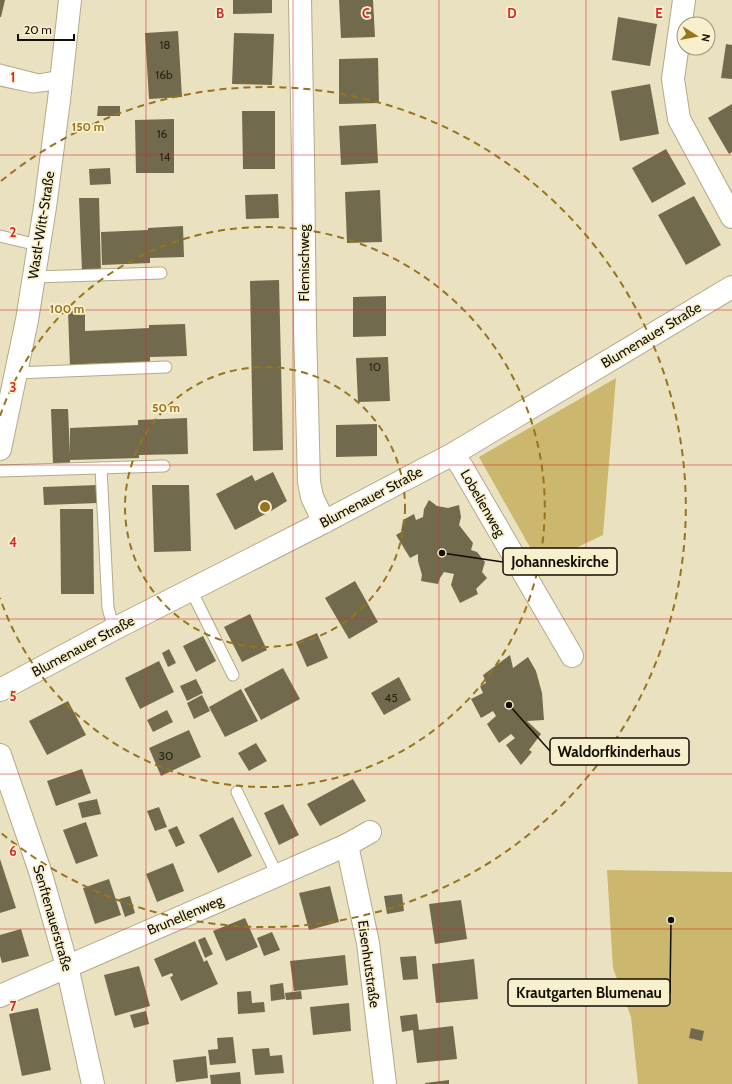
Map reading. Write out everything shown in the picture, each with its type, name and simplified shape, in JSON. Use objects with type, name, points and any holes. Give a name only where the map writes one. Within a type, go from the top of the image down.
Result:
[{"type":"street","name":"Wastl-Witt-Straße","points":[[0,449],[27,320],[34,277],[62,79],[70,0]]},
{"type":"street","name":"Flemischweg","points":[[300,0],[309,482],[312,496],[324,522]]},
{"type":"street","points":[[684,0],[673,79],[679,119],[732,217]]},
{"type":"street","name":"Blumenauer Straße","points":[[0,690],[114,629],[324,522],[453,454],[732,287]]},
{"type":"street","name":"Lobelienweg","points":[[453,454],[572,656]]},
{"type":"street","name":"Senftenauerstraße","points":[[0,755],[40,871],[67,966],[93,1084]]},
{"type":"street","name":"Brunellenweg","points":[[0,996],[347,845],[370,832]]},
{"type":"street","name":"Eisenhutstraße","points":[[347,845],[368,943],[385,1084]]},
{"type":"lane","points":[[0,70],[39,80],[62,79]]},
{"type":"lane","points":[[0,80],[33,87],[62,79]]},
{"type":"lane","points":[[0,236],[38,245]]},
{"type":"lane","points":[[34,277],[160,273]]},
{"type":"lane","points":[[16,373],[166,367]]},
{"type":"lane","points":[[0,471],[164,466]]},
{"type":"lane","points":[[101,468],[108,608],[114,629]]},
{"type":"lane","points":[[191,590],[233,675]]},
{"type":"lane","points":[[237,792],[277,875]]},
{"type":"shaded area","points":[[616,378],[603,535],[540,565],[479,457]]},
{"type":"shaded area","points":[[607,870],[732,872],[732,1084],[638,1084],[631,1017],[613,968]]},
{"type":"building","points":[[0,0],[5,0],[1,17],[0,17]]},
{"type":"building","points":[[233,0],[272,0],[272,13],[233,14]]},
{"type":"building","points":[[339,0],[373,0],[375,37],[341,38]]},
{"type":"building","points":[[618,17],[657,24],[650,66],[612,60]]},
{"type":"building","points":[[178,31],[182,97],[149,99],[145,33]]},
{"type":"building","points":[[234,33],[274,34],[272,85],[232,84]]},
{"type":"building","points":[[726,44],[732,45],[732,79],[721,78]]},
{"type":"building","points":[[378,58],[379,103],[339,104],[339,59]]},
{"type":"building","points":[[650,84],[659,134],[620,141],[611,91]]},
{"type":"building","points":[[732,104],[732,152],[729,154],[708,118]]},
{"type":"building","points":[[98,106],[120,106],[120,116],[97,116]]},
{"type":"building","points":[[242,111],[275,111],[275,169],[243,169]]},
{"type":"building","points":[[174,119],[174,173],[136,173],[135,120]]},
{"type":"building","points":[[376,124],[378,163],[341,165],[339,126]]},
{"type":"building","points":[[666,149],[686,184],[652,203],[632,168]]},
{"type":"building","points":[[110,168],[111,184],[90,185],[89,169]]},
{"type":"building","points":[[380,190],[382,242],[347,243],[345,192]]},
{"type":"building","points":[[278,194],[279,218],[246,219],[245,195]]},
{"type":"building","points":[[694,196],[721,245],[686,265],[658,215]]},
{"type":"building","points":[[79,198],[99,198],[101,272],[82,272]]},
{"type":"building","points":[[183,226],[184,257],[150,258],[150,263],[102,265],[101,232],[148,230],[148,228]]},
{"type":"building","points":[[279,280],[283,450],[253,451],[250,281]]},
{"type":"building","points":[[386,296],[386,336],[353,337],[353,297]]},
{"type":"building","points":[[68,311],[85,311],[85,331],[149,328],[149,325],[185,324],[187,356],[150,357],[150,362],[87,364],[87,367],[70,368]]},
{"type":"building","points":[[388,357],[390,401],[358,402],[356,358]]},
{"type":"building","points":[[51,409],[68,409],[70,454],[70,428],[138,425],[138,420],[187,418],[188,454],[139,455],[139,458],[70,460],[70,463],[53,464]]},
{"type":"building","points":[[377,424],[377,456],[336,457],[336,425]]},
{"type":"building","points":[[273,472],[287,501],[235,530],[216,494],[252,475],[255,481]]},
{"type":"building","points":[[98,485],[98,503],[44,505],[43,487]]},
{"type":"building","points":[[152,485],[189,485],[191,551],[154,552]]},
{"type":"building","points":[[429,500],[437,506],[448,508],[459,505],[461,517],[459,525],[473,543],[471,550],[477,552],[485,562],[482,572],[487,578],[476,589],[478,594],[460,603],[451,585],[454,574],[444,572],[438,584],[421,581],[422,575],[418,561],[418,554],[410,558],[396,535],[401,532],[403,520],[414,514],[416,520],[423,517],[424,509]]},
{"type":"building","points":[[60,509],[93,509],[94,594],[61,594]]},
{"type":"building","points":[[586,548],[593,563],[573,573],[566,558]]},
{"type":"building","points":[[355,581],[378,622],[349,639],[325,598]]},
{"type":"building","points":[[250,614],[267,650],[242,662],[224,627]]},
{"type":"building","points":[[317,633],[328,658],[307,667],[296,642]]},
{"type":"building","points":[[203,636],[216,661],[196,672],[183,646]]},
{"type":"building","points":[[169,649],[176,663],[168,667],[162,653]]},
{"type":"building","points":[[510,655],[513,668],[528,657],[536,671],[542,693],[544,720],[527,721],[541,734],[529,750],[532,752],[521,765],[506,745],[515,738],[511,734],[499,743],[487,724],[496,716],[493,711],[481,718],[471,699],[483,693],[480,686],[486,683],[483,675]]},
{"type":"building","points":[[159,661],[174,692],[140,709],[125,678]]},
{"type":"building","points":[[283,668],[300,699],[261,720],[244,689]]},
{"type":"building","points":[[399,677],[411,700],[384,715],[371,693]]},
{"type":"building","points":[[196,679],[203,693],[187,701],[180,686]]},
{"type":"building","points":[[241,689],[258,721],[225,737],[209,707]]},
{"type":"building","points":[[202,695],[210,711],[194,719],[187,703]]},
{"type":"building","points":[[68,701],[86,735],[47,755],[29,721]]},
{"type":"building","points":[[167,710],[173,722],[153,732],[147,720]]},
{"type":"building","points":[[189,730],[201,757],[161,776],[149,748]]},
{"type":"building","points":[[256,743],[267,761],[249,771],[238,753]]},
{"type":"building","points":[[82,769],[91,793],[56,806],[47,781]]},
{"type":"building","points":[[353,779],[366,801],[320,826],[307,804]]},
{"type":"building","points":[[97,799],[101,814],[82,818],[78,803]]},
{"type":"building","points":[[283,804],[299,835],[279,845],[264,813]]},
{"type":"building","points":[[159,807],[167,827],[155,831],[147,811]]},
{"type":"building","points":[[233,817],[252,856],[218,873],[199,835]]},
{"type":"building","points":[[86,822],[98,856],[76,864],[63,830]]},
{"type":"building","points":[[177,826],[185,843],[176,847],[168,830]]},
{"type":"building","points":[[0,859],[16,908],[0,913]]},
{"type":"building","points":[[173,863],[184,891],[157,902],[146,874]]},
{"type":"building","points":[[109,879],[121,915],[95,924],[83,888]]},
{"type":"building","points":[[330,886],[339,922],[309,930],[299,893]]},
{"type":"building","points":[[402,894],[404,911],[387,914],[384,896]]},
{"type":"building","points":[[130,896],[135,913],[125,917],[119,899]]},
{"type":"building","points":[[461,900],[467,939],[435,944],[429,904]]},
{"type":"building","points":[[245,918],[258,947],[226,961],[213,931]]},
{"type":"building","points":[[21,929],[29,956],[2,963],[0,956],[0,935]]},
{"type":"building","points":[[272,932],[280,950],[264,956],[257,938]]},
{"type":"building","points":[[205,937],[213,954],[205,958],[198,940]]},
{"type":"building","points":[[195,941],[204,962],[207,960],[218,984],[181,1001],[170,977],[173,976],[172,973],[162,977],[154,959]]},
{"type":"building","points":[[345,955],[348,985],[294,991],[290,961]]},
{"type":"building","points":[[416,956],[418,979],[403,980],[400,957]]},
{"type":"building","points":[[474,959],[478,999],[436,1003],[432,964]]},
{"type":"building","points":[[139,966],[150,1006],[115,1016],[104,975]]},
{"type":"building","points":[[283,983],[285,999],[271,1001],[270,985]]},
{"type":"building","points":[[251,991],[252,1003],[264,1002],[265,1012],[238,1014],[237,992]]},
{"type":"building","points":[[301,991],[302,999],[286,1000],[285,993]]},
{"type":"building","points":[[349,1003],[351,1031],[313,1035],[310,1007]]},
{"type":"building","points":[[38,1008],[51,1070],[22,1076],[9,1014]]},
{"type":"building","points":[[146,1011],[149,1024],[134,1028],[130,1015]]},
{"type":"building","points":[[417,1014],[419,1030],[453,1026],[457,1059],[417,1063],[413,1030],[402,1032],[400,1016]]},
{"type":"building","points":[[691,1028],[704,1031],[702,1041],[689,1038]]},
{"type":"building","points":[[233,1037],[236,1063],[210,1065],[208,1050],[218,1049],[217,1038]]},
{"type":"building","points":[[269,1048],[270,1056],[282,1055],[284,1073],[255,1075],[252,1049]]},
{"type":"building","points":[[206,1056],[208,1078],[176,1082],[173,1060]]},
{"type":"building","points":[[240,1072],[241,1084],[211,1084],[210,1075]]},
{"type":"building","points":[[449,1080],[449,1084],[425,1084],[425,1083]]},
{"type":"place","name":"Johanneskirche","points":[[442,553]]},
{"type":"place","name":"Waldorfkinderhaus","points":[[509,705]]},
{"type":"place","name":"Krautgarten Blumenau","points":[[671,920]]}]
